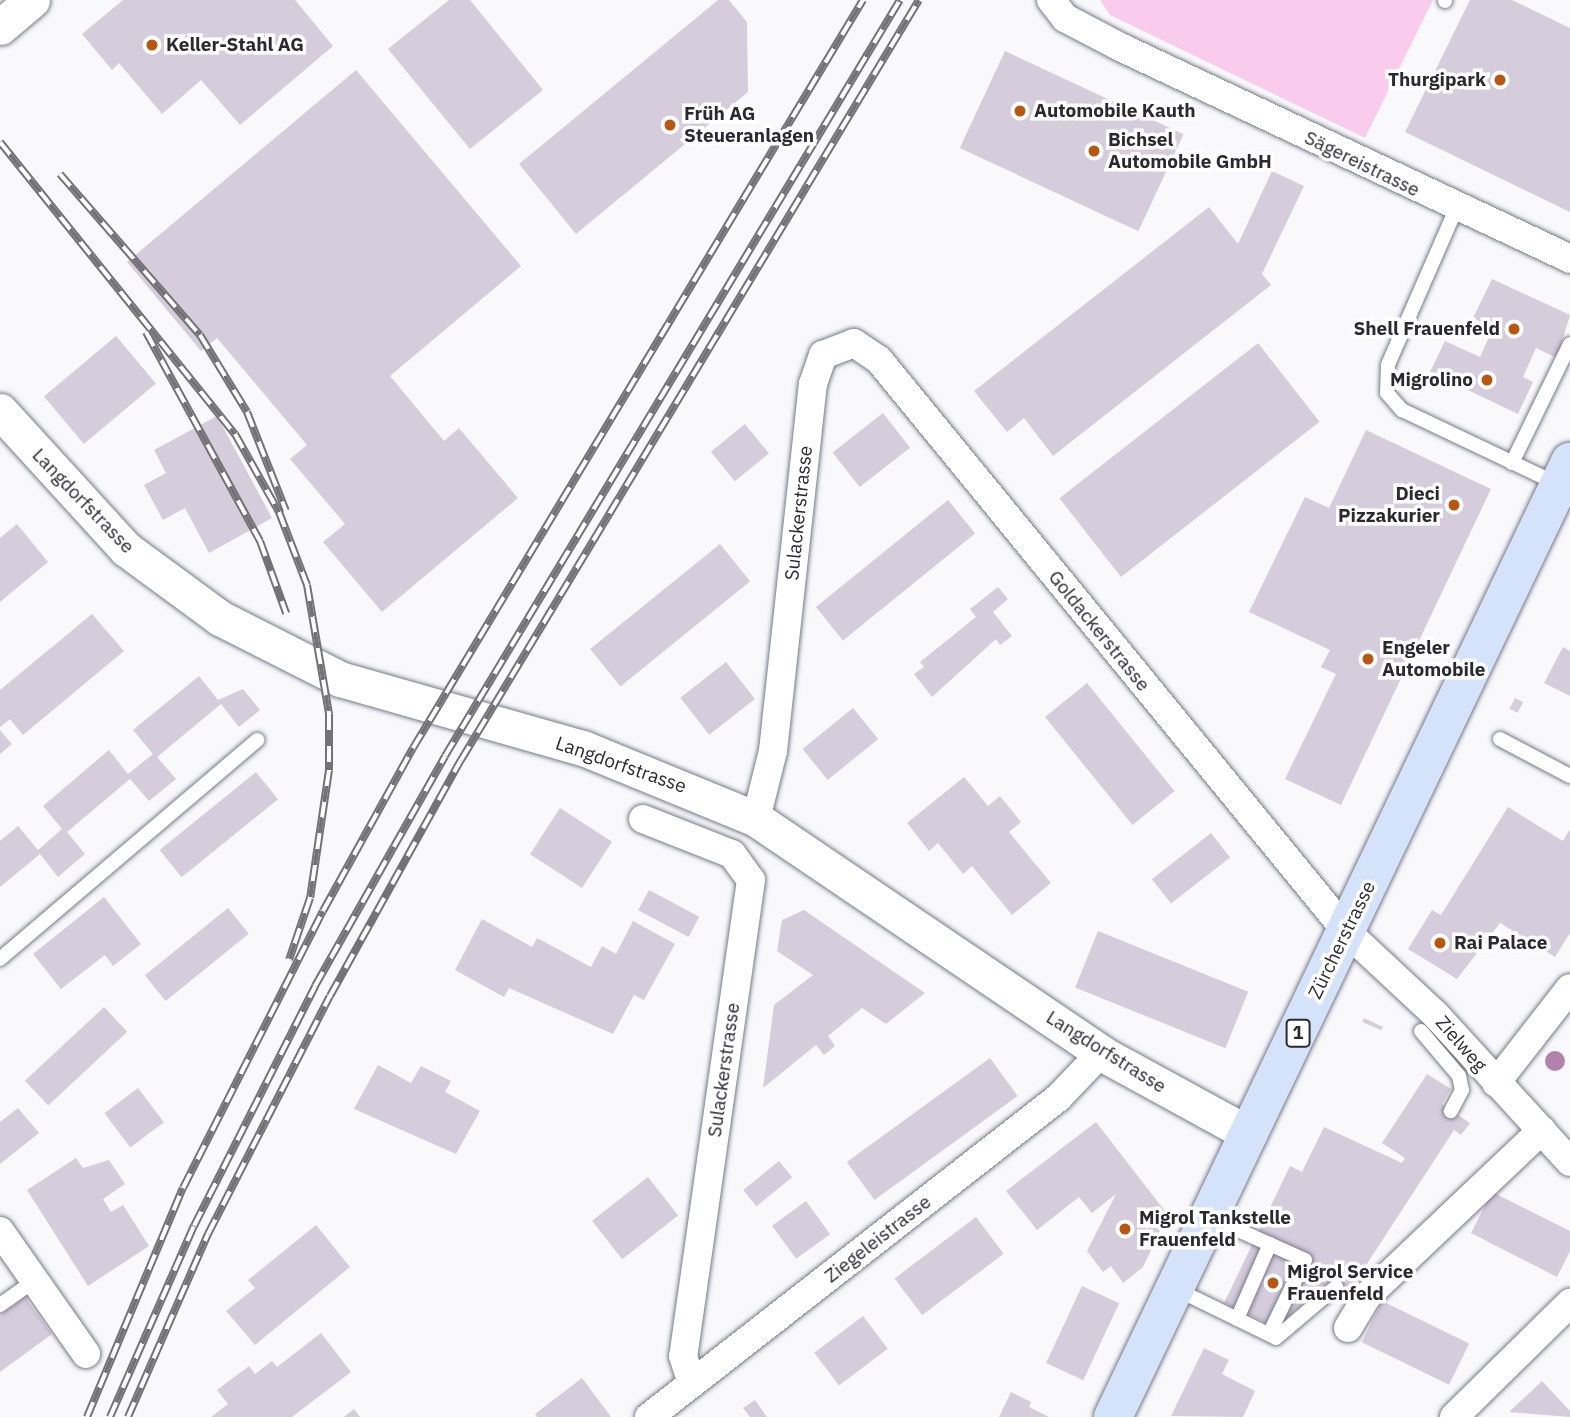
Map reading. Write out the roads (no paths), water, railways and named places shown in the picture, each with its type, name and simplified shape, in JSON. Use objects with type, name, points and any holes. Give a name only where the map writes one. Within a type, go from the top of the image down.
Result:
[{"type":"main road","name":"Zürcherstrasse","points":[[1113,1417],[1564,473]]},
{"type":"street","points":[[0,27],[32,0]]},
{"type":"street","name":"Sägereistrasse","points":[[1051,0],[1065,18],[1118,46],[1456,209],[1570,259]]},
{"type":"street","name":"Sulackerstrasse","points":[[756,819],[773,751],[813,384],[823,355],[843,344]]},
{"type":"street","name":"Goldackerstrasse","points":[[843,344],[866,348],[879,360],[1347,932]]},
{"type":"street","name":"Langdorfstrasse","points":[[0,411],[127,549],[220,618],[306,664],[412,704],[583,748],[756,819],[1101,1053],[1249,1134]]},
{"type":"street","name":"Sulackerstrasse","points":[[643,818],[732,854],[751,880],[683,1356],[692,1384]]},
{"type":"street","name":"Zielweg","points":[[1347,932],[1435,1014],[1570,1162]]},
{"type":"street","points":[[1496,1083],[1570,988]]},
{"type":"street","name":"Ziegeleistrasse","points":[[649,1417],[1058,1098],[1101,1053]]},
{"type":"street","points":[[1348,1328],[1367,1296],[1542,1130]]},
{"type":"street","points":[[0,1231],[86,1354]]},
{"type":"street","points":[[1454,1417],[1570,1303]]},
{"type":"lane","points":[[1456,209],[1388,365],[1387,393],[1402,410],[1512,463],[1564,473]]},
{"type":"lane","points":[[1512,463],[1570,344]]},
{"type":"lane","points":[[1500,739],[1570,776]]},
{"type":"lane","points":[[0,959],[257,740]]},
{"type":"lane","points":[[1421,1031],[1461,1082],[1451,1111]]},
{"type":"lane","points":[[1209,1217],[1305,1260],[1269,1334]]},
{"type":"lane","points":[[1237,1319],[1270,1244]]},
{"type":"lane","points":[[0,1305],[34,1281]]},
{"type":"lane","points":[[1175,1289],[1269,1334],[1286,1335],[1336,1287]]},
{"type":"railway","points":[[87,1417],[183,1188],[323,911],[413,748],[863,0]]},
{"type":"railway","points":[[110,1417],[194,1226],[315,986],[445,756],[900,0]]},
{"type":"railway","points":[[128,1417],[208,1234],[330,996],[461,760],[919,0]]},
{"type":"railway","points":[[0,142],[235,434],[279,512],[307,585],[329,714],[329,770],[310,898],[289,960]]},
{"type":"railway","points":[[60,174],[200,335],[247,412],[286,511]]},
{"type":"railway","points":[[146,332],[260,541],[286,613]]},
{"type":"place","name":"Keller-Stahl AG","points":[[152,45]]},
{"type":"place","name":"Thurgipark","points":[[1500,80]]},
{"type":"place","name":"Automobile Kauth","points":[[1020,111]]},
{"type":"place","name":"Früh AG Steueranlagen","points":[[670,125]]},
{"type":"place","name":"Bichsel Automobile GmbH","points":[[1094,151]]},
{"type":"place","name":"Shell Frauenfeld","points":[[1514,329]]},
{"type":"place","name":"Migrolino","points":[[1487,380]]},
{"type":"place","name":"Dieci Pizzakurier","points":[[1454,505]]},
{"type":"place","name":"Engeler Automobile","points":[[1368,659]]},
{"type":"place","name":"Rai Palace","points":[[1440,943]]},
{"type":"place","name":"Migrol Tankstelle Frauenfeld","points":[[1125,1229]]},
{"type":"place","name":"Migrol Service Frauenfeld","points":[[1273,1283]]}]
